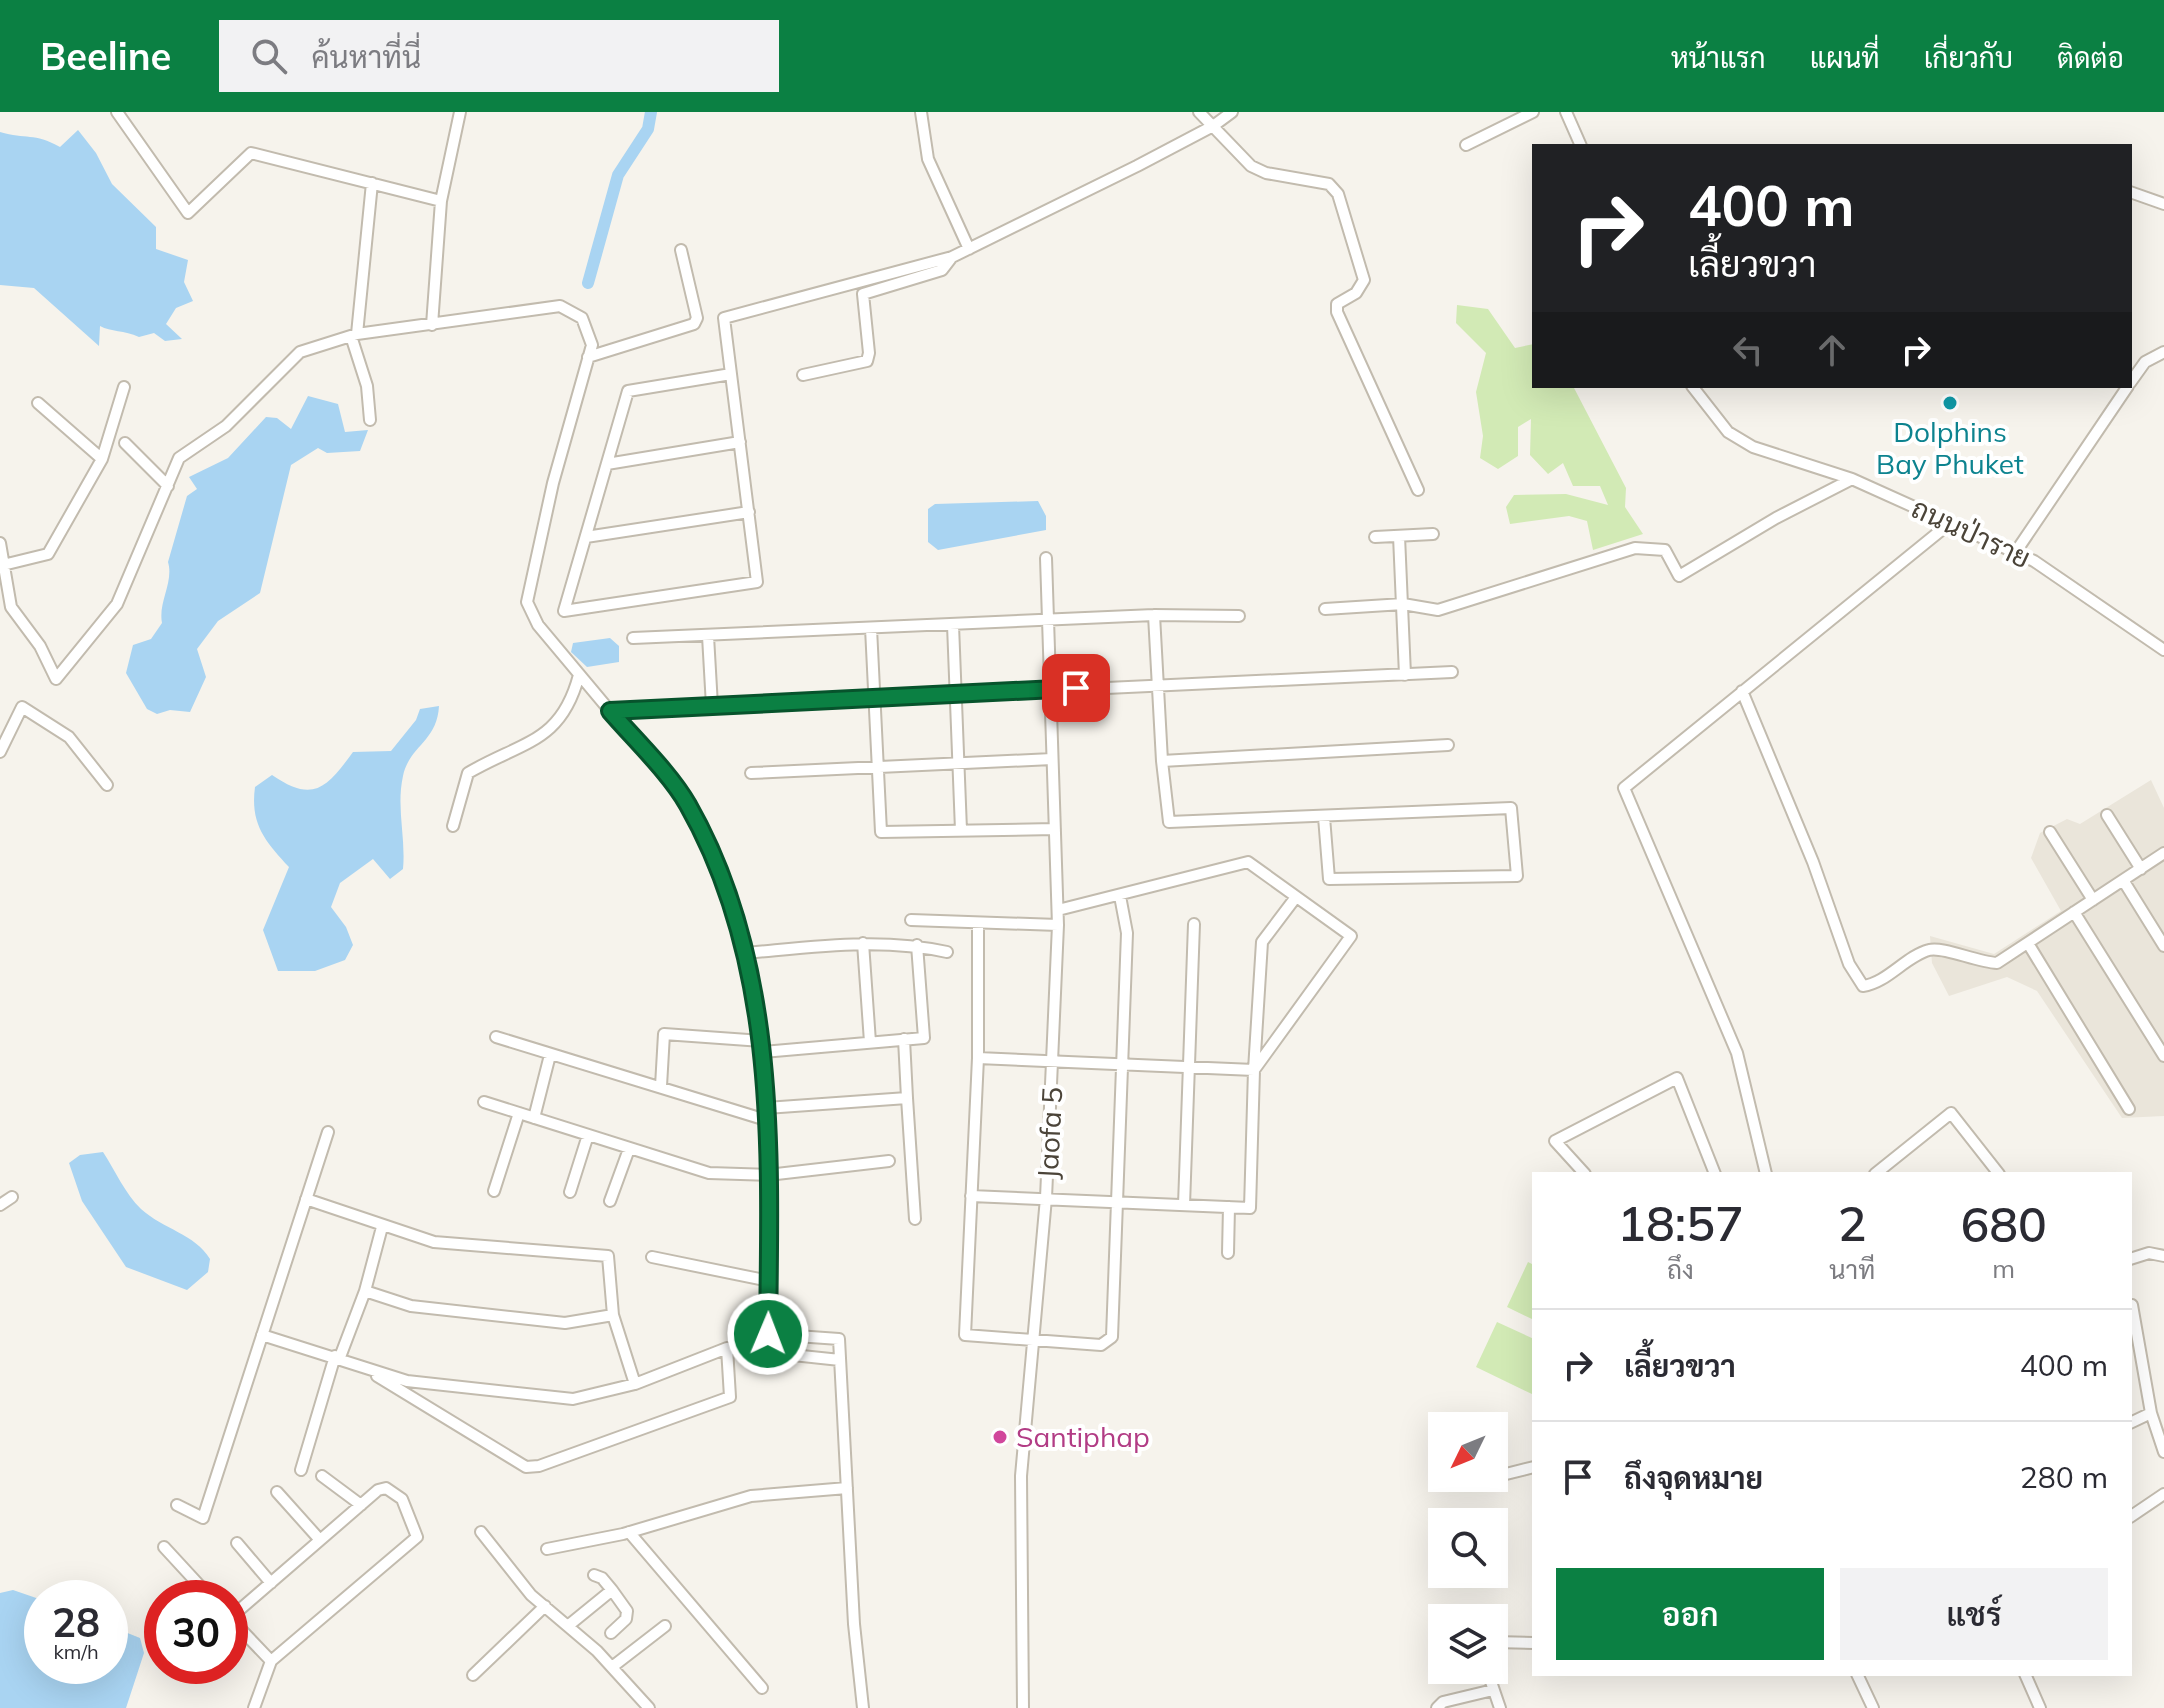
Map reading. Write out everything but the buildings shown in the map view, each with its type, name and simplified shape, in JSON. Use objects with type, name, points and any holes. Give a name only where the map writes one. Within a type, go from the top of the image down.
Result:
[{"type":"street","points":[[117,112],[188,213],[251,153],[441,201]]},
{"type":"street","points":[[432,325],[441,201],[460,112]]},
{"type":"street","points":[[921,112],[928,159],[969,249]]},
{"type":"street","points":[[1199,112],[1251,166],[1266,173],[1323,180],[1338,194],[1364,280],[1356,293],[1337,304],[1337,312],[1418,490]]},
{"type":"street","points":[[731,374],[628,391],[564,611],[757,582],[749,512],[724,318],[952,257],[1213,126],[1232,112]]},
{"type":"street","points":[[1466,145],[1533,112]]},
{"type":"street","points":[[1566,112],[1580,144]]},
{"type":"street","points":[[370,420],[367,386],[354,335],[372,183]]},
{"type":"street","points":[[2132,193],[2164,204]]},
{"type":"street","points":[[588,357],[694,324],[697,318],[681,250]]},
{"type":"street","points":[[803,375],[867,361],[869,353],[863,294],[909,277],[942,270],[952,257]]},
{"type":"street","points":[[0,543],[11,607],[40,646],[56,679],[117,604],[179,458],[226,426],[300,352],[354,335],[560,306],[582,318],[592,345],[553,483],[527,602],[538,625],[687,803],[729,897],[746,953],[762,1046],[768,1175],[768,1334],[839,1339],[854,1624],[863,1708]]},
{"type":"street","points":[[2132,380],[2145,362],[2164,352]]},
{"type":"street","points":[[3,565],[48,554],[102,459],[124,387]]},
{"type":"street","name":"ถนนป่าราย","points":[[1694,388],[1728,432],[1753,447],[1852,479],[2034,561],[2164,650]]},
{"type":"street","points":[[2015,553],[2126,388]]},
{"type":"street","points":[[38,403],[102,459]]},
{"type":"street","points":[[607,464],[740,442]]},
{"type":"street","points":[[125,443],[168,486]]},
{"type":"street","points":[[1325,609],[1403,604],[1438,610],[1635,548],[1665,550],[1679,576],[1776,518],[1852,479]]},
{"type":"street","points":[[586,537],[749,512]]},
{"type":"street","points":[[1766,1172],[1737,1053],[1624,788],[1950,523]]},
{"type":"street","points":[[1375,537],[1433,534]]},
{"type":"street","points":[[1399,536],[1405,675]]},
{"type":"street","name":"Jaofa 5","points":[[1023,1708],[1021,1476],[1046,1198],[1058,925],[1046,558]]},
{"type":"street","points":[[1154,615],[1162,761],[1169,822],[1511,808],[1517,876],[1329,879],[1324,817]]},
{"type":"street","points":[[633,638],[1154,615],[1239,616]]},
{"type":"street","points":[[953,625],[961,764],[961,830]]},
{"type":"street","points":[[871,628],[881,832],[1055,829]]},
{"type":"street","points":[[708,636],[712,706]]},
{"type":"street","points":[[610,711],[1452,672]]},
{"type":"street","points":[[453,826],[468,773],[553,730],[573,698],[579,675]]},
{"type":"street","points":[[1742,691],[1813,862],[1849,964],[1863,986],[1931,949],[1951,952],[1975,962],[1997,963],[2029,945],[2164,853]]},
{"type":"street","points":[[0,752],[22,707],[69,737],[107,785]]},
{"type":"street","points":[[1162,761],[1448,745]]},
{"type":"street","points":[[751,773],[1052,759]]},
{"type":"street","points":[[2107,815],[2141,869]]},
{"type":"street","points":[[2050,832],[2093,900]]},
{"type":"street","points":[[1058,910],[1248,862],[1351,936],[1254,1070]]},
{"type":"street","points":[[2123,880],[2164,946]]},
{"type":"street","points":[[978,923],[978,1058],[965,1335],[1101,1345],[1112,1337],[1118,1201],[1127,933],[1120,896]]},
{"type":"street","points":[[971,1196],[1250,1208],[1262,942],[1296,897]]},
{"type":"street","points":[[2074,912],[2164,1056]]},
{"type":"street","points":[[911,920],[1058,925]]},
{"type":"street","points":[[1184,1205],[1194,924]]},
{"type":"street","points":[[746,953],[863,943],[917,945],[947,952]]},
{"type":"street","points":[[863,943],[870,1042]]},
{"type":"street","points":[[661,1086],[664,1034],[762,1046],[924,1038],[917,945]]},
{"type":"street","points":[[2029,945],[2129,1109]]},
{"type":"street","points":[[496,1037],[766,1120]]},
{"type":"street","points":[[904,1039],[915,1219]]},
{"type":"street","points":[[534,1118],[550,1055]]},
{"type":"street","points":[[978,1058],[1254,1070]]},
{"type":"street","points":[[1583,1172],[1555,1141],[1677,1078],[1714,1172]]},
{"type":"street","points":[[766,1108],[907,1098]]},
{"type":"street","points":[[484,1102],[709,1173],[768,1175],[889,1161]]},
{"type":"street","points":[[494,1191],[519,1113]]},
{"type":"street","points":[[1877,1172],[1951,1113],[1997,1172]]},
{"type":"street","points":[[177,1505],[203,1518],[328,1132]]},
{"type":"street","points":[[570,1192],[588,1135]]},
{"type":"street","points":[[610,1201],[629,1149]]},
{"type":"street","points":[[0,1205],[12,1197]]},
{"type":"street","points":[[306,1199],[434,1242],[608,1256],[613,1315],[635,1384]]},
{"type":"street","points":[[1228,1253],[1229,1207]]},
{"type":"street","points":[[301,1470],[337,1357],[365,1291],[382,1227]]},
{"type":"street","points":[[2132,1258],[2149,1253],[2164,1256]]},
{"type":"street","points":[[652,1257],[769,1281]]},
{"type":"street","points":[[365,1291],[411,1306],[565,1323],[613,1315]]},
{"type":"street","points":[[2132,1305],[2151,1413],[2164,1452]]},
{"type":"street","points":[[262,1335],[407,1381],[573,1399],[635,1384],[727,1348],[840,1360]]},
{"type":"street","points":[[361,1366],[526,1467],[539,1466],[730,1397],[727,1348]]},
{"type":"street","points":[[2132,1422],[2151,1413]]},
{"type":"street","points":[[1508,1474],[1532,1468]]},
{"type":"street","points":[[322,1476],[361,1505]]},
{"type":"street","points":[[547,1549],[629,1532],[751,1496],[847,1488]]},
{"type":"street","points":[[248,1603],[382,1489],[396,1493],[417,1537],[271,1661],[254,1708]]},
{"type":"street","points":[[277,1492],[320,1540]]},
{"type":"street","points":[[2132,1516],[2164,1494]]},
{"type":"street","points":[[481,1532],[531,1595],[569,1625],[649,1708]]},
{"type":"street","points":[[629,1532],[762,1688]]},
{"type":"street","points":[[237,1543],[271,1583]]},
{"type":"street","points":[[164,1547],[194,1580]]},
{"type":"street","points":[[594,1575],[612,1590],[627,1611],[626,1619],[611,1633]]},
{"type":"street","points":[[569,1625],[612,1590]]},
{"type":"street","points":[[473,1675],[545,1606]]},
{"type":"street","points":[[612,1667],[665,1626]]},
{"type":"street","points":[[248,1637],[271,1661]]},
{"type":"street","points":[[1508,1642],[1532,1643]]},
{"type":"street","points":[[1858,1676],[1873,1708]]},
{"type":"street","points":[[2026,1676],[2040,1708]]},
{"type":"street","points":[[1491,1684],[1500,1708]]},
{"type":"street","points":[[1437,1708],[1443,1702],[1493,1690]]},
{"type":"shaded area","points":[[2151,780],[2164,808],[2164,1116],[2122,1118],[2037,991],[2007,977],[1949,996],[1932,963],[1930,936],[1994,954],[2061,911],[2031,858],[2040,833],[2067,819],[2080,824]]},
{"type":"green space","points":[[1457,305],[1488,309],[1515,348],[1532,344],[1532,388],[1574,388],[1626,488],[1625,507],[1643,534],[1593,550],[1587,521],[1569,516],[1510,524],[1506,507],[1514,495],[1566,494],[1608,505],[1600,486],[1573,486],[1563,463],[1548,474],[1530,455],[1531,419],[1518,427],[1518,456],[1498,469],[1480,458],[1483,436],[1476,392],[1486,353],[1456,323]]},
{"type":"green space","points":[[1528,1262],[1532,1264],[1532,1319],[1507,1307]]},
{"type":"green space","points":[[1497,1322],[1532,1338],[1532,1394],[1476,1367]]},
{"type":"water","points":[[78,130],[96,153],[112,184],[156,227],[156,249],[188,260],[184,282],[193,301],[176,308],[166,324],[182,339],[165,341],[154,333],[139,337],[100,326],[99,346],[34,288],[0,285],[0,132],[43,139],[60,147]]},
{"type":"water","points":[[308,396],[338,404],[345,432],[368,430],[360,451],[327,453],[318,448],[291,465],[260,593],[218,621],[197,649],[206,677],[190,712],[170,710],[157,714],[147,709],[126,673],[133,645],[151,639],[162,623],[162,607],[169,577],[168,562],[187,496],[197,489],[189,477],[228,458],[266,417],[277,418],[291,429]]},
{"type":"water","points":[[1038,501],[1046,516],[1046,530],[938,550],[928,542],[928,509],[935,504]]},
{"type":"water","points":[[610,638],[619,646],[619,662],[587,667],[571,652],[573,643]]},
{"type":"water","points":[[439,706],[433,728],[411,757],[403,776],[400,800],[403,869],[390,879],[373,859],[340,883],[331,907],[346,927],[353,945],[345,960],[315,971],[278,971],[263,930],[289,867],[273,849],[257,822],[255,787],[272,775],[298,788],[318,788],[335,775],[353,752],[391,751],[416,720],[420,709]]},
{"type":"water","points":[[103,1152],[141,1209],[196,1243],[210,1259],[208,1272],[187,1290],[126,1267],[82,1201],[69,1163],[80,1155]]},
{"type":"water","points":[[13,1590],[24,1594],[24,1684],[128,1684],[128,1633],[140,1638],[144,1653],[126,1708],[0,1708],[0,1593]]},
{"type":"waterway","points":[[588,283],[618,175],[648,129],[651,112]]},
{"type":"place","name":"Dolphins Bay Phuket","points":[[1950,403]]},
{"type":"place","name":"Santiphap","points":[[1000,1437]]},
{"type":"route","points":[[768,1334],[768,1175],[763,1052],[751,971],[729,897],[687,803],[610,711],[1076,688]]}]
